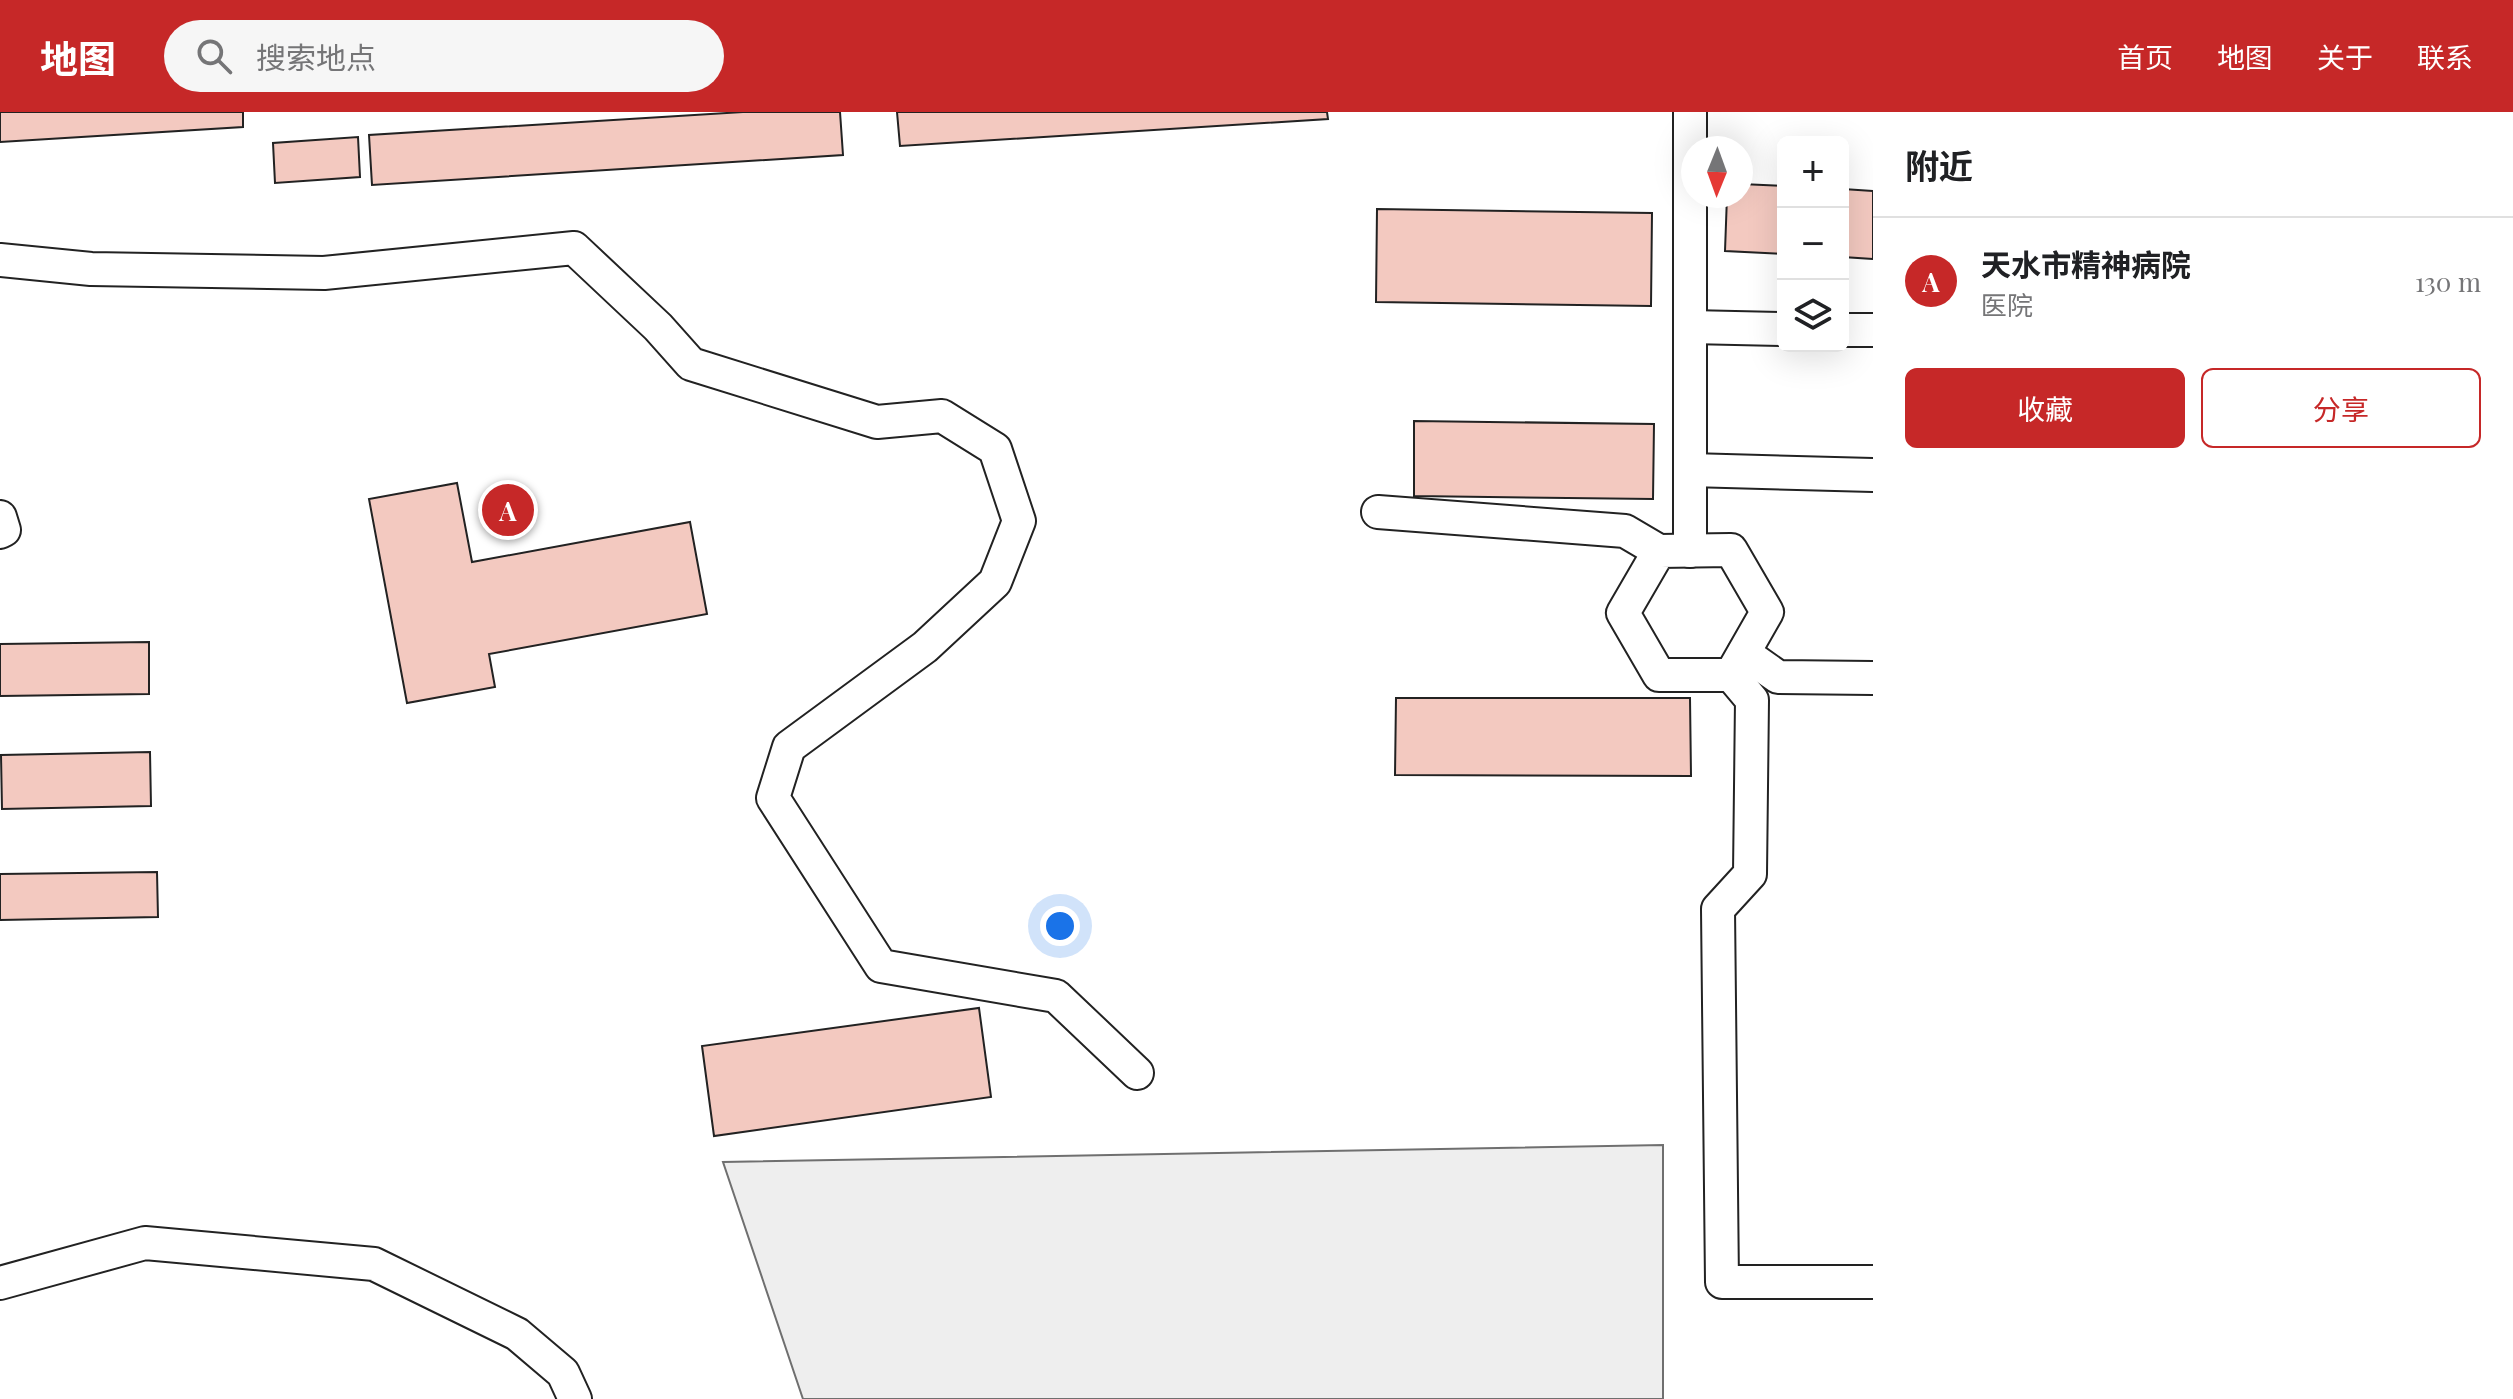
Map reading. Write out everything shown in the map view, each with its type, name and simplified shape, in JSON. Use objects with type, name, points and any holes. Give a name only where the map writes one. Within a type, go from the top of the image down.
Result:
[{"type":"street","points":[[1690,112],[1690,470],[1674,551],[1623,613],[1659,675],[1738,664],[1778,677],[1873,678]]},
{"type":"street","points":[[0,260],[91,269],[324,273],[574,248],[658,327],[691,364],[877,422],[942,416],[995,449],[1019,521],[995,582],[925,647],[789,747],[773,798],[881,966],[1056,996],[1137,1073]]},
{"type":"street","points":[[1690,327],[1777,329]]},
{"type":"street","points":[[1849,330],[1873,330]]},
{"type":"street","points":[[1690,470],[1873,475]]},
{"type":"street","points":[[1378,512],[1625,531],[1674,551],[1731,550],[1767,612],[1738,664]]},
{"type":"street","points":[[0,517],[4,530],[0,532]]},
{"type":"street","points":[[1738,664],[1752,700],[1750,874],[1718,909],[1722,1282],[1873,1282]]},
{"type":"street","points":[[0,1283],[145,1243],[374,1264],[517,1334],[563,1373],[575,1399]]},
{"type":"shaded area","points":[[1663,1145],[1663,1399],[803,1399],[723,1162]]},
{"type":"building","points":[[0,112],[243,112],[243,127],[0,142]]},
{"type":"building","points":[[743,112],[840,112],[843,155],[372,185],[369,135]]},
{"type":"building","points":[[897,112],[1327,112],[1328,119],[900,146]]},
{"type":"building","points":[[358,137],[360,177],[275,183],[273,143]]},
{"type":"building","points":[[1753,185],[1777,186],[1777,254],[1725,251],[1727,208],[1753,208]]},
{"type":"building","points":[[1849,189],[1873,191],[1873,259],[1849,257]]},
{"type":"building","points":[[1377,209],[1652,213],[1651,306],[1376,302]]},
{"type":"building","points":[[1414,421],[1654,424],[1653,499],[1414,496]]},
{"type":"building","points":[[457,483],[472,562],[690,522],[707,614],[489,654],[495,687],[407,703],[369,499]]},
{"type":"building","points":[[149,642],[149,694],[0,696],[0,644]]},
{"type":"building","points":[[1396,698],[1690,698],[1691,776],[1395,775]]},
{"type":"building","points":[[150,752],[151,806],[2,809],[1,755]]},
{"type":"building","points":[[157,872],[158,917],[0,920],[0,874]]},
{"type":"building","points":[[979,1008],[991,1097],[714,1136],[702,1046]]},
{"type":"place","name":"天水市精神病院","points":[[508,510]]}]
